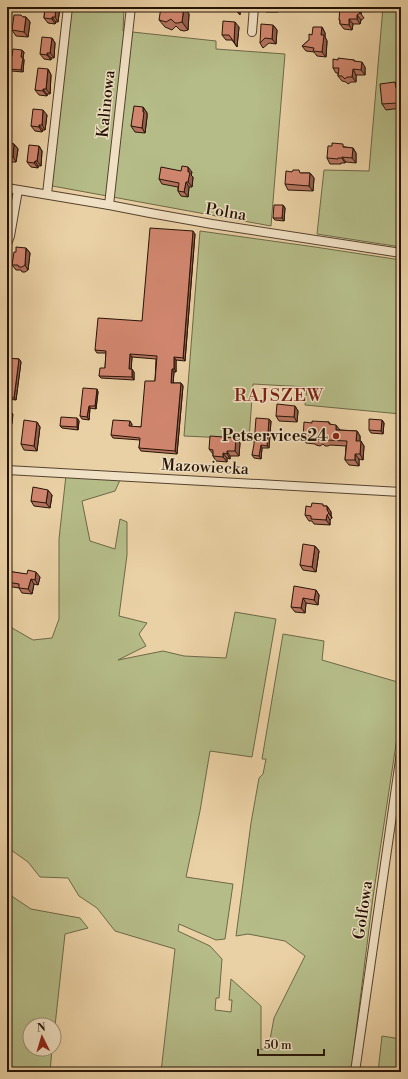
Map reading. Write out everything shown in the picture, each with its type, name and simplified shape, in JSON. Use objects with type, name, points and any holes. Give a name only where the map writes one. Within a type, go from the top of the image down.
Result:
[{"type":"street","points":[[47,194],[68,7]]},
{"type":"street","name":"Kalinowa","points":[[109,205],[131,7]]},
{"type":"street","points":[[252,32],[254,7]]},
{"type":"street","name":"Polna","points":[[7,188],[212,224],[401,253]]},
{"type":"street","points":[[7,243],[10,236],[18,190]]},
{"type":"street","name":"Mazowiecka","points":[[7,470],[401,492]]},
{"type":"street","name":"Golfowa","points":[[355,1072],[401,753]]},
{"type":"green space","points":[[67,7],[124,7],[123,31],[216,41],[216,49],[285,54],[271,226],[47,185]]},
{"type":"green space","points":[[383,7],[401,7],[401,247],[317,234],[324,170],[369,171]]},
{"type":"green space","points":[[200,231],[401,260],[401,414],[305,405],[307,387],[253,384],[249,439],[184,436]]},
{"type":"green space","points":[[66,475],[121,478],[115,491],[82,501],[90,541],[115,549],[120,519],[127,522],[127,555],[119,616],[147,623],[139,634],[146,646],[118,660],[163,651],[184,656],[226,658],[235,612],[276,619],[252,757],[210,751],[200,811],[186,877],[233,884],[225,939],[216,940],[179,924],[178,931],[210,946],[222,959],[219,998],[216,998],[215,1010],[231,1012],[232,1000],[229,1000],[231,979],[261,1006],[261,1050],[269,1045],[274,1018],[305,956],[285,941],[248,934],[236,936],[251,823],[259,778],[263,774],[266,759],[262,759],[283,634],[324,641],[322,660],[401,683],[401,711],[373,897],[351,1072],[161,1072],[175,949],[115,931],[97,908],[79,896],[68,878],[40,877],[28,862],[7,847],[7,625],[33,640],[52,638],[59,619],[59,539]]},
{"type":"green space","points":[[7,893],[31,909],[80,918],[88,928],[65,934],[56,1017],[22,1017],[22,1057],[51,1057],[50,1072],[7,1072]]},
{"type":"green space","points":[[382,1036],[401,1039],[401,1072],[378,1072]]},
{"type":"building","points":[[45,7],[56,7],[55,17],[52,17],[52,19],[44,18]]},
{"type":"building","points":[[161,7],[184,7],[182,22],[175,23],[171,19],[166,22],[159,20]]},
{"type":"building","points":[[340,7],[358,7],[360,13],[357,15],[357,19],[349,19],[349,25],[340,24]]},
{"type":"building","points":[[14,15],[26,17],[24,32],[12,30]]},
{"type":"building","points":[[223,21],[235,22],[234,42],[229,35],[222,35]]},
{"type":"building","points":[[261,24],[273,25],[272,39],[265,38],[260,43]]},
{"type":"building","points":[[313,27],[322,27],[321,35],[324,35],[322,52],[313,51],[314,48],[302,46],[309,40],[309,34],[312,35]]},
{"type":"building","points":[[42,37],[52,38],[50,53],[47,53],[47,55],[40,54]]},
{"type":"building","points":[[13,49],[22,50],[21,57],[23,58],[21,70],[9,69]]},
{"type":"building","points":[[338,58],[362,62],[361,70],[353,69],[352,77],[347,77],[345,79],[342,76],[338,76],[339,68],[333,68],[333,59],[338,60]]},
{"type":"building","points":[[38,68],[48,69],[46,89],[43,89],[43,91],[35,90]]},
{"type":"building","points":[[395,82],[398,97],[397,103],[382,104],[380,84]]},
{"type":"building","points":[[134,106],[143,107],[144,112],[142,128],[131,126]]},
{"type":"building","points":[[33,109],[43,110],[42,125],[39,125],[39,127],[31,126]]},
{"type":"building","points":[[7,143],[14,144],[13,157],[7,157]]},
{"type":"building","points":[[332,143],[343,144],[343,147],[353,148],[352,158],[327,158],[328,146],[332,146]]},
{"type":"building","points":[[29,145],[39,146],[37,161],[34,163],[27,162]]},
{"type":"building","points":[[182,166],[188,167],[188,172],[190,172],[184,192],[178,191],[179,183],[159,179],[161,167],[181,171]]},
{"type":"building","points":[[293,170],[299,170],[300,173],[310,173],[309,186],[285,184],[286,171],[292,172]]},
{"type":"building","points":[[274,205],[283,205],[282,218],[273,218]]},
{"type":"building","points":[[150,228],[193,231],[183,358],[174,357],[174,369],[172,369],[171,383],[181,383],[175,451],[139,448],[140,438],[111,435],[113,420],[130,421],[129,426],[141,427],[145,381],[155,381],[157,356],[130,354],[129,369],[132,369],[132,377],[99,376],[100,368],[105,368],[106,351],[95,350],[98,318],[142,321]]},
{"type":"building","points":[[16,247],[26,248],[25,265],[22,267],[12,265]]},
{"type":"building","points":[[7,358],[19,359],[14,398],[7,397]]},
{"type":"building","points":[[83,388],[97,389],[95,406],[89,406],[87,417],[80,416]]},
{"type":"building","points":[[277,404],[295,406],[294,417],[276,416]]},
{"type":"building","points":[[7,411],[11,412],[10,421],[7,421]]},
{"type":"building","points":[[61,417],[77,418],[77,427],[60,426]]},
{"type":"building","points":[[256,418],[269,419],[267,446],[261,445],[259,456],[252,455]]},
{"type":"building","points":[[369,419],[382,420],[381,431],[369,430]]},
{"type":"building","points":[[24,420],[37,422],[34,446],[21,444]]},
{"type":"building","points":[[312,421],[329,422],[329,424],[336,425],[336,430],[357,431],[356,441],[361,441],[360,454],[355,454],[355,460],[345,460],[347,441],[321,441],[320,439],[313,440],[303,438],[304,422],[312,423]]},
{"type":"building","points":[[210,436],[236,438],[235,451],[227,451],[227,454],[223,453],[223,457],[213,456],[213,450],[209,449]]},
{"type":"building","points":[[33,487],[48,490],[46,503],[31,501]]},
{"type":"building","points":[[312,503],[327,506],[329,513],[326,520],[311,519],[311,516],[305,515],[306,506],[311,507]]},
{"type":"building","points":[[303,544],[315,546],[312,567],[300,565]]},
{"type":"building","points":[[28,570],[36,572],[35,580],[31,579],[28,589],[19,588],[19,584],[7,582],[7,571],[27,574]]},
{"type":"building","points":[[294,586],[316,590],[314,600],[303,598],[301,608],[291,607]]},
{"type":"place","name":"Petservices24","points":[[336,436]]},
{"type":"district","name":"RAJSZEW","points":[[279,395]]}]
